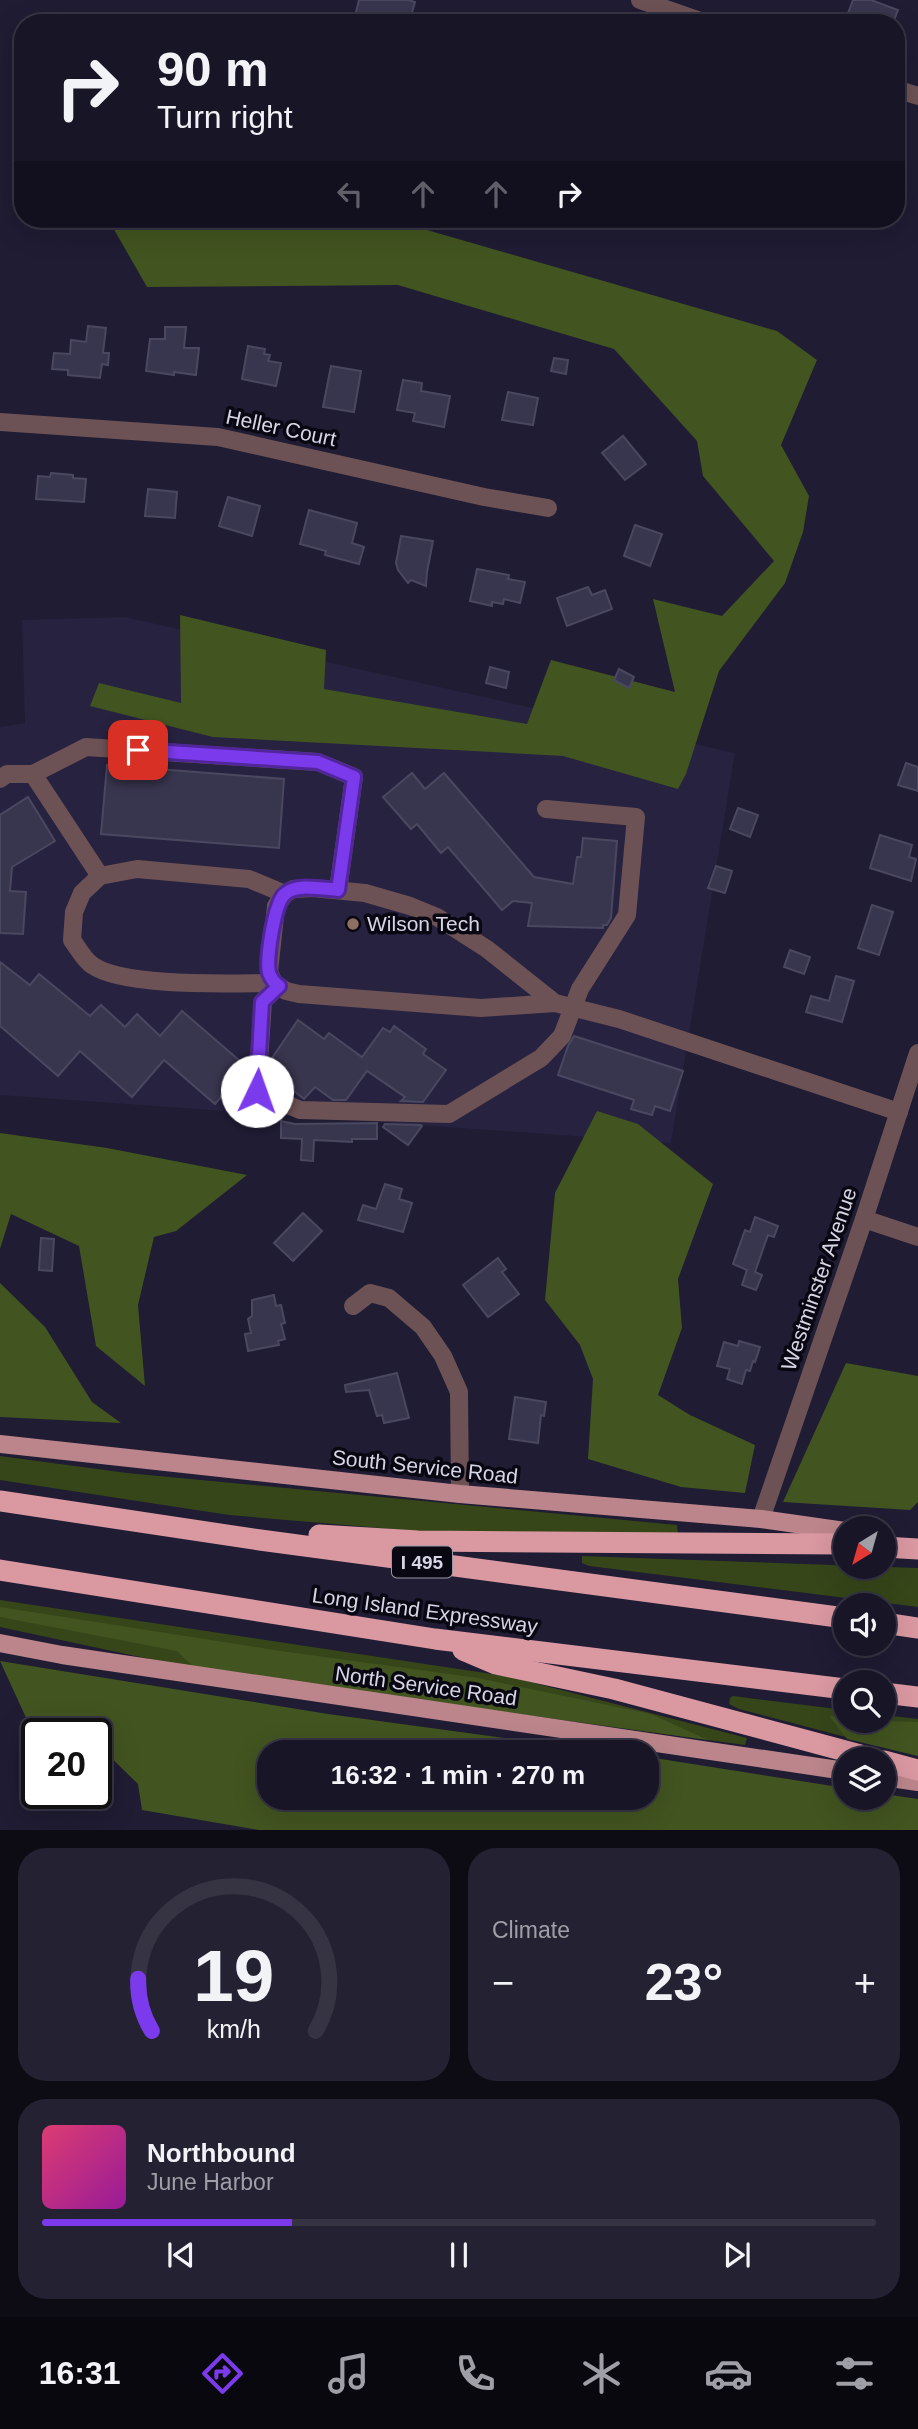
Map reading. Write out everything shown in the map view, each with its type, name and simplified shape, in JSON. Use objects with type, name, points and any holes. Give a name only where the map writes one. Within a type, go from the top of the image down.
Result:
[{"type":"highway","name":"I 495","points":[[0,1501],[833,1616]]},
{"type":"highway","points":[[72,1513],[418,1541],[833,1544]]},
{"type":"highway","points":[[896,1548],[918,1549]]},
{"type":"highway","name":"Long Island Expressway","points":[[0,1570],[435,1639],[833,1688]]},
{"type":"highway","points":[[896,1625],[918,1628]]},
{"type":"highway","points":[[435,1639],[496,1664],[614,1689],[833,1748]]},
{"type":"highway","points":[[896,1694],[918,1697]]},
{"type":"highway","points":[[896,1764],[918,1770]]},
{"type":"main road","name":"South Service Road","points":[[0,1444],[460,1494],[761,1518],[833,1529]]},
{"type":"main road","points":[[896,1538],[918,1541]]},
{"type":"main road","name":"North Service Road","points":[[0,1643],[75,1657],[833,1769]]},
{"type":"main road","points":[[896,1779],[918,1782]]},
{"type":"street","points":[[640,0],[680,14]]},
{"type":"street","name":"Heller Court","points":[[0,422],[218,437],[548,508]]},
{"type":"street","points":[[0,779],[7,774],[33,774],[86,747],[318,762],[354,777],[338,890]]},
{"type":"street","points":[[33,774],[100,876]]},
{"type":"street","points":[[276,984],[262,1002],[257,1091],[300,1110],[449,1114],[541,1058],[562,1036],[580,989],[627,915],[636,817],[546,809]]},
{"type":"street","points":[[276,984],[170,982],[109,973],[91,964],[72,940],[74,912],[82,893],[100,876],[137,869],[249,879],[285,894]]},
{"type":"street","points":[[555,1003],[487,949],[437,917],[410,906],[365,893],[338,890],[293,890],[285,894],[276,906],[269,972],[276,984],[286,991],[481,1008],[555,1003],[632,1023],[899,1112]]},
{"type":"street","name":"Westminster Avenue","points":[[761,1518],[918,1053]]},
{"type":"street","points":[[864,1219],[918,1237]]},
{"type":"street","points":[[353,1306],[370,1293],[389,1298],[423,1327],[443,1356],[459,1392],[460,1494]]},
{"type":"shaded area","name":"Wilson Tech","points":[[125,617],[735,753],[671,1143],[0,1095],[0,727],[25,723],[22,620]]},
{"type":"green space","points":[[113,228],[420,228],[777,331],[817,360],[781,445],[809,496],[803,532],[785,583],[719,671],[686,774],[678,789],[563,756],[213,737],[90,706],[99,683],[181,703],[180,615],[326,650],[324,689],[527,724],[551,660],[675,692],[653,599],[722,616],[774,561],[703,476],[697,441],[614,349],[398,285],[147,287]]},
{"type":"green space","points":[[597,1111],[638,1124],[713,1184],[678,1279],[682,1328],[658,1395],[690,1415],[755,1445],[745,1493],[681,1487],[588,1459],[593,1379],[580,1345],[545,1300],[555,1193]]},
{"type":"green space","points":[[0,1133],[107,1148],[247,1175],[176,1231],[154,1237],[138,1305],[145,1386],[96,1346],[79,1246],[11,1214],[0,1249]]},
{"type":"green space","points":[[0,1283],[45,1327],[92,1402],[121,1423],[0,1417]]},
{"type":"green space","points":[[846,1363],[918,1376],[918,1502],[910,1510],[783,1502]]},
{"type":"green space","points":[[0,1456],[127,1473],[677,1525],[678,1534],[415,1531],[229,1515],[0,1480]]},
{"type":"green space","points":[[582,1556],[833,1565],[833,1579],[896,1579],[896,1567],[918,1568],[918,1607],[896,1604],[896,1593],[833,1593],[833,1596],[582,1563]]},
{"type":"green space","points":[[0,1600],[511,1677],[747,1738],[745,1745],[201,1670],[0,1627]]},
{"type":"green space","points":[[0,1607],[281,1651],[478,1678],[651,1714],[708,1740],[196,1669],[177,1651],[0,1617]]},
{"type":"green space","points":[[0,1661],[328,1714],[520,1740],[257,1740],[257,1810],[659,1810],[659,1759],[833,1786],[833,1810],[896,1810],[896,1796],[918,1799],[918,1830],[258,1830],[142,1810],[138,1784],[112,1759],[112,1718],[26,1718]]},
{"type":"green space","points":[[733,1696],[833,1708],[833,1733],[896,1733],[896,1716],[918,1719],[918,1756],[896,1750],[896,1747],[884,1747],[739,1709],[729,1704]]},
{"type":"green space","points":[[896,1721],[918,1722],[918,1756],[896,1751],[896,1747],[880,1747],[847,1739],[842,1733],[896,1733]]},
{"type":"building","points":[[359,0],[415,2],[412,14],[356,14]]},
{"type":"building","points":[[853,0],[871,0],[898,10],[896,14],[848,14]]},
{"type":"building","points":[[88,326],[106,328],[103,353],[109,353],[108,365],[102,364],[100,378],[68,375],[68,370],[52,369],[54,353],[70,354],[71,340],[86,342]]},
{"type":"building","points":[[165,327],[186,327],[184,348],[199,348],[196,375],[146,371],[150,339],[165,339]]},
{"type":"building","points":[[248,346],[265,349],[264,354],[270,355],[268,361],[281,363],[276,386],[242,379]]},
{"type":"building","points":[[554,358],[568,360],[566,374],[551,371]]},
{"type":"building","points":[[331,366],[361,371],[354,412],[323,407]]},
{"type":"building","points":[[403,380],[422,383],[421,391],[450,396],[444,427],[413,421],[415,413],[397,410]]},
{"type":"building","points":[[508,392],[538,398],[533,425],[502,420]]},
{"type":"building","points":[[623,436],[646,464],[625,480],[602,453]]},
{"type":"building","points":[[51,473],[86,479],[84,502],[36,499],[38,476],[50,477]]},
{"type":"building","points":[[148,489],[177,492],[175,518],[145,516]]},
{"type":"building","points":[[228,497],[260,506],[252,536],[219,526]]},
{"type":"building","points":[[309,510],[357,523],[352,543],[364,547],[359,564],[325,555],[326,551],[300,544]]},
{"type":"building","points":[[635,525],[662,534],[650,566],[624,556]]},
{"type":"building","points":[[401,536],[433,541],[426,586],[411,580],[408,583],[398,570],[396,563]]},
{"type":"building","points":[[477,569],[509,575],[508,579],[525,582],[520,603],[504,599],[503,604],[492,602],[492,606],[470,601]]},
{"type":"building","points":[[588,587],[592,595],[605,590],[612,609],[567,626],[557,598]]},
{"type":"building","points":[[490,667],[509,672],[506,688],[486,683]]},
{"type":"building","points":[[619,669],[634,677],[629,688],[614,680]]},
{"type":"building","points":[[906,763],[918,767],[918,791],[898,785]]},
{"type":"building","points":[[107,765],[284,779],[279,848],[101,834]]},
{"type":"building","points":[[412,773],[425,789],[444,773],[534,877],[573,884],[583,838],[617,841],[611,918],[607,925],[603,925],[603,928],[528,926],[532,903],[513,901],[502,910],[448,847],[441,853],[417,824],[411,829],[383,797]]},
{"type":"building","points":[[28,797],[55,841],[12,867],[10,891],[26,892],[23,934],[0,933],[0,815]]},
{"type":"building","points":[[738,808],[758,815],[750,837],[730,829]]},
{"type":"building","points":[[880,835],[912,845],[909,857],[916,859],[911,881],[870,868]]},
{"type":"building","points":[[716,866],[732,871],[725,893],[708,888]]},
{"type":"building","points":[[872,905],[893,912],[879,955],[858,948]]},
{"type":"building","points":[[790,950],[810,957],[804,974],[784,967]]},
{"type":"building","points":[[0,962],[30,985],[39,974],[90,1016],[101,1005],[125,1027],[137,1014],[160,1036],[182,1011],[247,1067],[215,1104],[164,1060],[132,1097],[80,1051],[58,1076],[0,1026]]},
{"type":"building","points":[[836,976],[854,981],[842,1022],[806,1012],[811,996],[829,1001]]},
{"type":"building","points":[[298,1020],[324,1039],[329,1033],[362,1057],[383,1028],[390,1032],[394,1026],[426,1049],[423,1054],[446,1070],[423,1102],[401,1101],[405,1097],[367,1071],[346,1100],[333,1100],[315,1087],[304,1099],[270,1072],[276,1061],[272,1058]]},
{"type":"building","points":[[574,1036],[683,1071],[670,1111],[655,1106],[652,1115],[631,1109],[634,1100],[558,1075]]},
{"type":"building","points":[[281,1121],[295,1124],[377,1123],[377,1139],[352,1139],[352,1142],[314,1140],[313,1161],[301,1160],[302,1139],[281,1138]]},
{"type":"building","points":[[385,1124],[422,1126],[408,1145],[383,1127]]},
{"type":"building","points":[[385,1184],[402,1189],[399,1199],[412,1203],[403,1232],[358,1220],[363,1205],[376,1209]]},
{"type":"building","points":[[303,1213],[322,1231],[293,1261],[274,1243]]},
{"type":"building","points":[[755,1217],[778,1226],[774,1237],[768,1235],[755,1272],[762,1275],[756,1290],[742,1285],[747,1270],[733,1264],[745,1230],[750,1232]]},
{"type":"building","points":[[41,1238],[54,1239],[52,1271],[39,1270]]},
{"type":"building","points":[[498,1258],[506,1269],[502,1272],[519,1294],[488,1317],[463,1285]]},
{"type":"building","points":[[274,1295],[276,1306],[281,1305],[285,1323],[281,1324],[285,1339],[278,1341],[279,1345],[248,1351],[245,1334],[251,1333],[248,1319],[252,1316],[252,1300]]},
{"type":"building","points":[[739,1341],[760,1347],[750,1371],[746,1370],[742,1384],[727,1379],[730,1369],[717,1366],[724,1342],[738,1346]]},
{"type":"building","points":[[397,1373],[409,1418],[384,1423],[382,1415],[377,1416],[369,1390],[346,1392],[345,1385]]},
{"type":"building","points":[[515,1397],[546,1402],[544,1416],[541,1415],[538,1443],[509,1439]]},
{"type":"place","name":"Wilson Tech","points":[[353,924]]},
{"type":"route","points":[[138,750],[318,762],[354,777],[338,890],[293,890],[285,894],[276,906],[269,972],[274,983],[279,986],[262,1002],[257,1091]]}]
